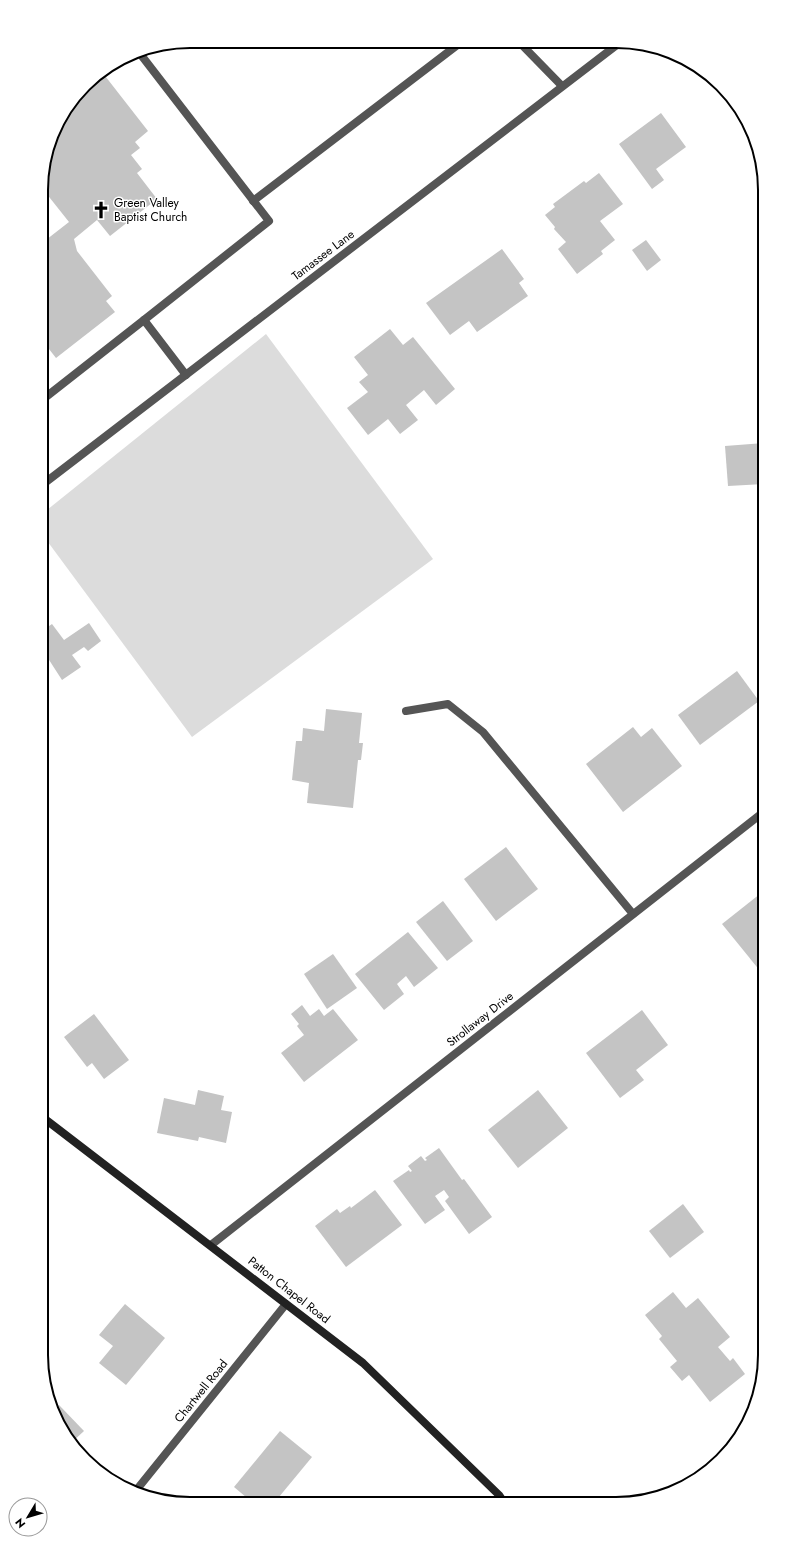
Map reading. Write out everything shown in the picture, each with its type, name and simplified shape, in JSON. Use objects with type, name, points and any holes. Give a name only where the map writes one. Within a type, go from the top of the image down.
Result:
[{"type":"street","points":[[253,201],[453,48]]},
{"type":"street","points":[[525,48],[562,86]]},
{"type":"street","name":"Tamassee Lane","points":[[48,480],[613,48]]},
{"type":"street","points":[[48,395],[269,221],[142,57]]},
{"type":"street","points":[[144,320],[186,375]]},
{"type":"street","points":[[406,711],[448,704],[483,732],[633,914]]},
{"type":"street","name":"Strollaway Drive","points":[[211,1245],[758,816]]},
{"type":"street","name":"Patton Chapel Road","points":[[48,1121],[363,1363],[500,1497]]},
{"type":"street","name":"Chartwell Road","points":[[139,1487],[286,1304]]},
{"type":"shaded area","points":[[266,334],[433,559],[192,737],[48,542],[48,509]]},
{"type":"building","name":"Green Valley Baptist Church","points":[[105,76],[148,131],[135,142],[140,148],[131,155],[142,169],[137,173],[157,199],[110,236],[97,220],[74,239],[77,251],[112,296],[106,301],[115,312],[56,358],[48,348],[48,238],[69,222],[48,196],[49,171],[53,153],[63,127],[72,111],[83,96]]},
{"type":"building","points":[[661,113],[686,147],[656,169],[664,180],[652,189],[619,144]]},
{"type":"building","points":[[599,173],[623,204],[600,221],[615,240],[601,251],[603,254],[577,274],[558,249],[566,242],[554,229],[555,227],[545,215],[555,207],[553,204],[584,181],[586,183]]},
{"type":"building","points":[[646,240],[661,260],[647,271],[632,250]]},
{"type":"building","points":[[502,249],[524,279],[519,283],[528,296],[477,332],[469,321],[450,335],[426,303]]},
{"type":"building","points":[[390,329],[403,345],[413,337],[455,389],[436,405],[424,390],[406,405],[418,420],[400,434],[388,419],[368,435],[347,408],[368,392],[359,382],[368,375],[354,357]]},
{"type":"building","points":[[758,444],[758,484],[728,486],[725,446]]},
{"type":"building","points":[[89,623],[101,641],[88,651],[84,647],[72,655],[81,667],[62,680],[48,658],[48,627],[52,624],[64,640]]},
{"type":"building","points":[[737,671],[758,700],[758,702],[700,745],[678,715]]},
{"type":"building","points":[[326,709],[362,713],[359,743],[363,743],[361,760],[358,760],[353,808],[307,803],[309,783],[292,780],[296,741],[302,741],[303,728],[324,731]]},
{"type":"building","points":[[633,727],[641,737],[652,728],[682,766],[623,812],[586,764]]},
{"type":"building","points":[[506,847],[538,889],[496,921],[464,879]]},
{"type":"building","points":[[758,896],[758,968],[722,924]]},
{"type":"building","points":[[443,901],[473,941],[447,961],[416,922]]},
{"type":"building","points":[[408,932],[438,968],[414,987],[406,976],[397,984],[404,994],[384,1010],[355,974]]},
{"type":"building","points":[[333,954],[357,988],[327,1009],[304,974]]},
{"type":"building","points":[[302,1005],[310,1016],[319,1009],[324,1016],[333,1009],[358,1040],[304,1082],[281,1053],[304,1035],[297,1026],[299,1024],[291,1014]]},
{"type":"building","points":[[642,1010],[668,1045],[636,1070],[644,1080],[620,1098],[586,1053]]},
{"type":"building","points":[[94,1014],[129,1060],[104,1079],[92,1063],[87,1067],[64,1037]]},
{"type":"building","points":[[198,1090],[224,1096],[221,1110],[232,1112],[226,1143],[199,1137],[198,1141],[157,1133],[164,1098],[195,1105]]},
{"type":"building","points":[[538,1090],[568,1128],[518,1168],[488,1130]]},
{"type":"building","points":[[439,1148],[462,1180],[464,1179],[492,1217],[469,1234],[445,1201],[449,1197],[444,1190],[435,1196],[445,1210],[425,1224],[393,1181],[409,1170],[410,1172],[412,1171],[408,1166],[421,1156],[425,1161],[427,1160],[425,1158]]},
{"type":"building","points":[[375,1190],[402,1225],[346,1267],[315,1226],[337,1209],[340,1213],[350,1206],[351,1208]]},
{"type":"building","points":[[683,1204],[704,1232],[670,1258],[649,1231]]},
{"type":"building","points":[[673,1292],[686,1308],[698,1298],[730,1337],[718,1347],[730,1361],[733,1358],[745,1374],[710,1402],[689,1375],[682,1381],[670,1367],[677,1361],[659,1339],[662,1336],[645,1315]]},
{"type":"building","points":[[125,1304],[165,1338],[126,1385],[99,1363],[113,1346],[99,1335]]},
{"type":"building","points":[[59,1405],[84,1431],[75,1439],[67,1426],[58,1406]]},
{"type":"building","points":[[280,1431],[312,1457],[279,1497],[246,1497],[234,1487]]},
{"type":"place","name":"Green Valley Baptist Church","points":[[101,210]]}]
